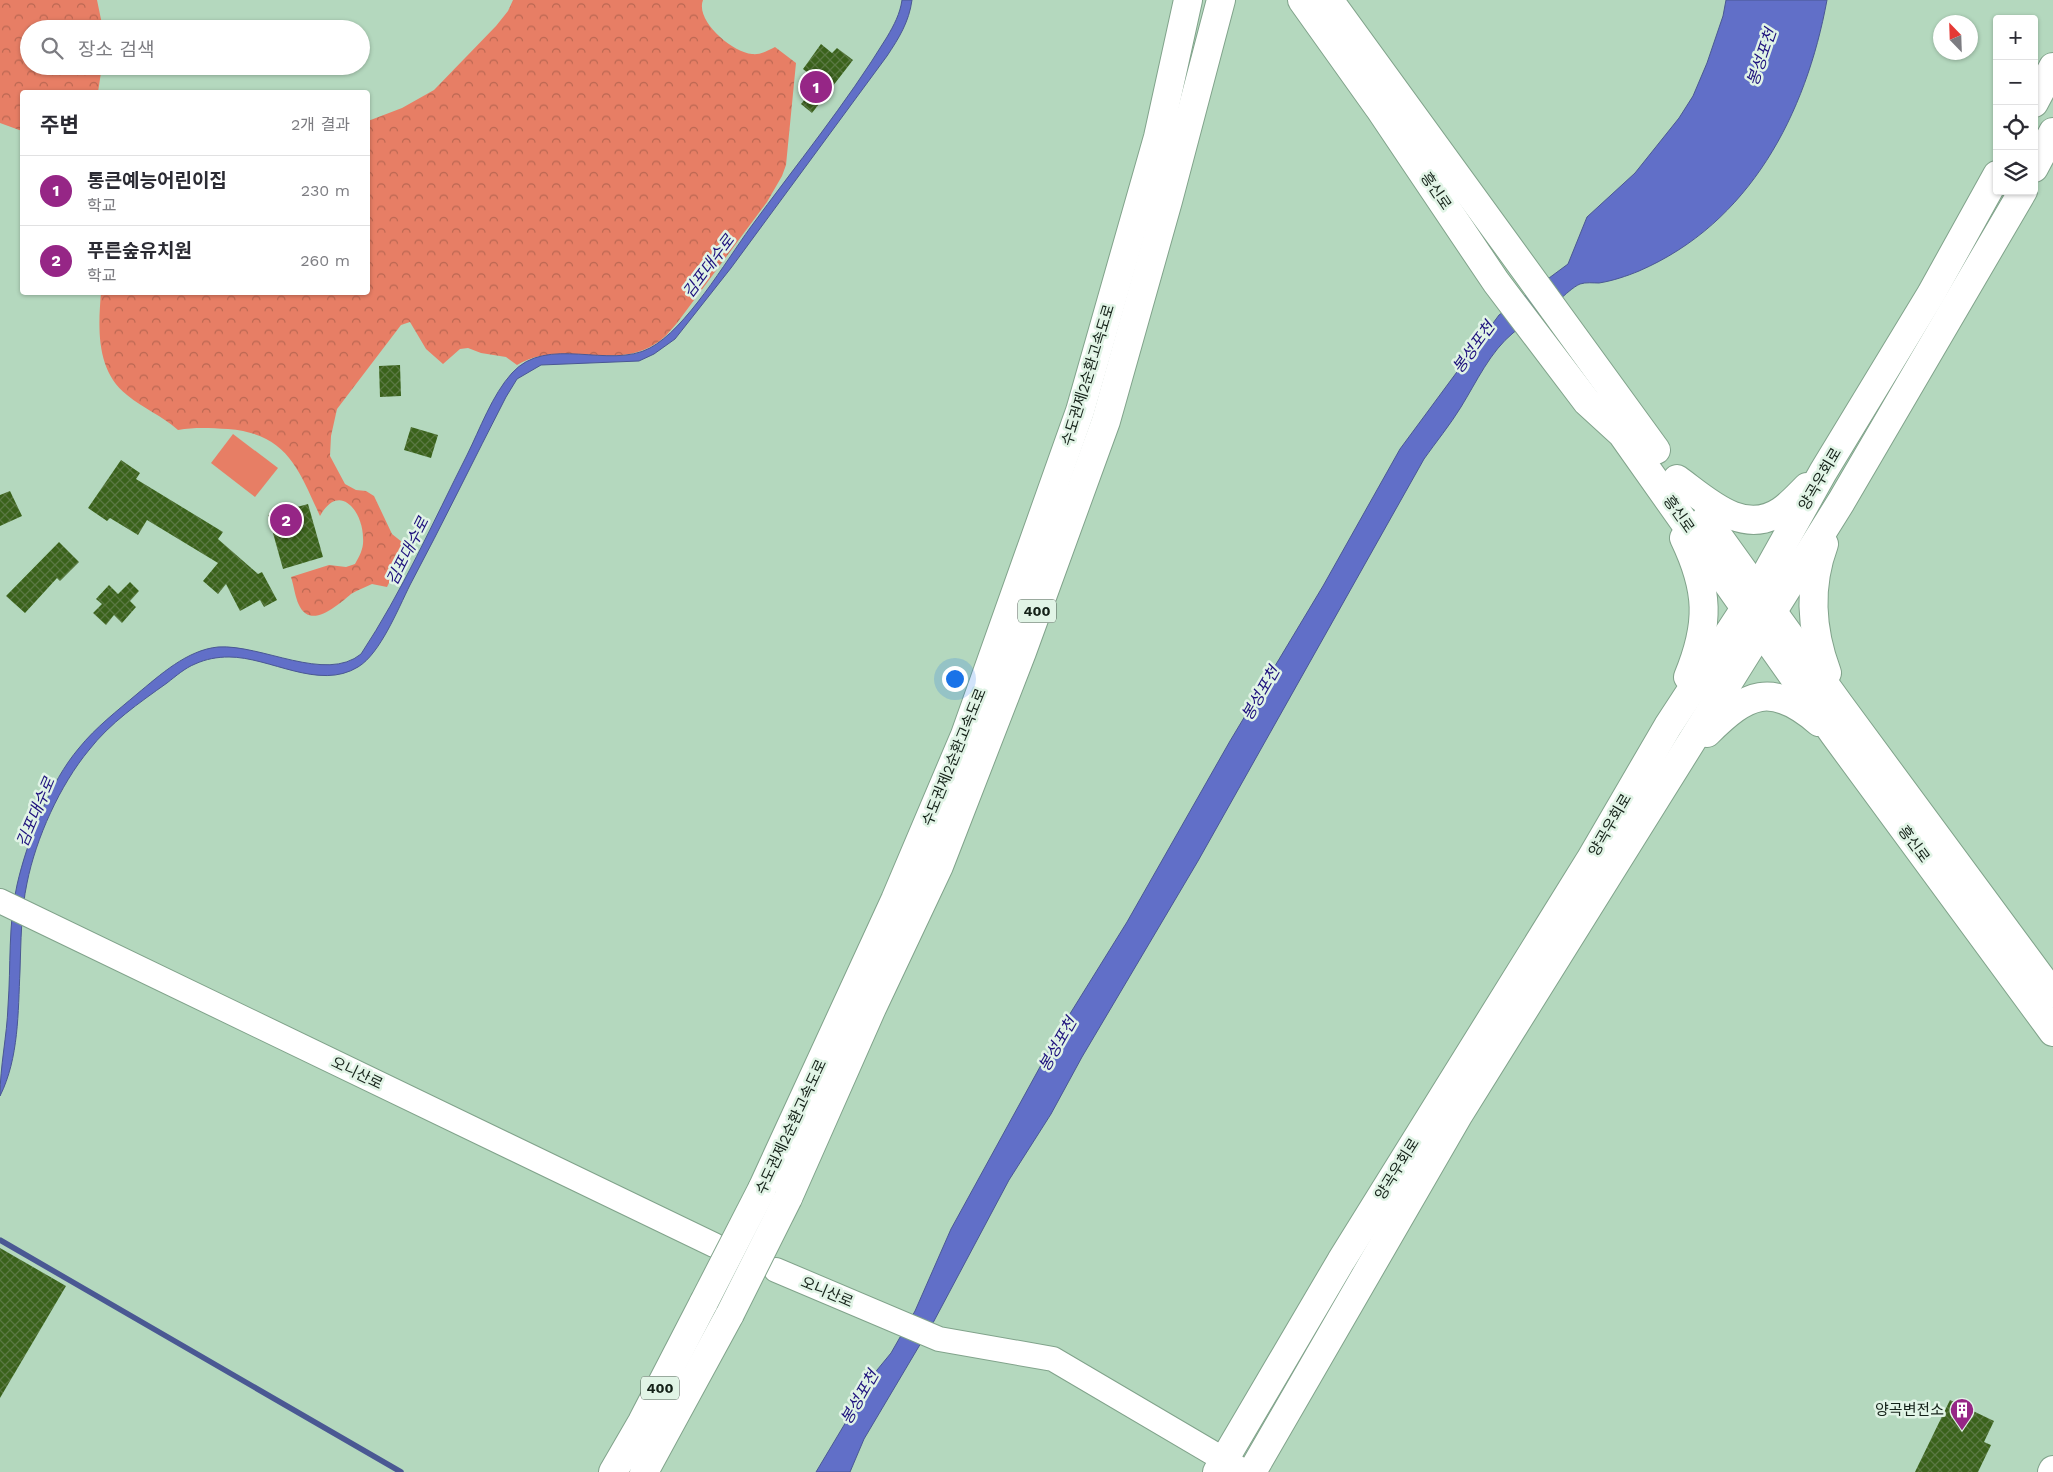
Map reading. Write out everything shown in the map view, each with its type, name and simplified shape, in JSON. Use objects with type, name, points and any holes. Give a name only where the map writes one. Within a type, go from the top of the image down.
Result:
[{"type":"main road","name":"수도권제2순환고속도로","points":[[612,1472],[642,1422],[762,1189],[896,900],[978,699],[1080,410],[1158,137],[1188,0]]},
{"type":"main road","name":"수도권제2순환고속도로","points":[[644,1472],[730,1314],[788,1198],[872,1008],[939,866],[1022,652],[1106,421],[1168,201],[1221,0]]},
{"type":"main road","name":"흥신로","points":[[1302,0],[1384,116],[1496,282],[1587,402],[1622,434],[1668,482]]},
{"type":"main road","name":"흥신로","points":[[1329,0],[1556,313],[1668,482],[1759,609],[1839,704],[2053,994]]},
{"type":"main road","points":[[2038,95],[2053,67]]},
{"type":"main road","points":[[2038,160],[2053,132]]},
{"type":"main road","name":"양곡우회로","points":[[1252,1472],[1459,1114],[1676,764],[1759,609],[1823,472],[1931,294],[1993,182]]},
{"type":"main road","name":"양곡우회로","points":[[1229,1468],[1341,1261],[1590,860],[1668,726],[1841,502],[2021,195]]},
{"type":"main road","points":[[1668,482],[1725,514],[1741,519],[1766,518],[1781,511],[1823,472]]},
{"type":"main road","points":[[1668,482],[1703,589],[1705,619],[1697,656],[1668,726]]},
{"type":"main road","points":[[1839,704],[1818,649],[1813,623],[1813,606],[1817,562],[1841,502]]},
{"type":"main road","name":"흥신로","points":[[1759,609],[1834,734],[2053,1032]]},
{"type":"main road","points":[[1676,764],[1741,702],[1761,696],[1782,699],[1807,711],[1834,734]]},
{"type":"street","name":"오니산로","points":[[10,905],[52,928],[714,1245]]},
{"type":"street","name":"오니산로","points":[[776,1270],[939,1339],[1053,1359],[1229,1468]]},
{"type":"green space","points":[[0,0],[97,0],[101,20],[20,20],[20,75],[101,75],[98,90],[20,90],[20,130],[0,123]]},
{"type":"green space","points":[[513,0],[703,0],[704,17],[726,42],[735,48],[752,54],[761,53],[775,47],[796,63],[786,165],[767,202],[677,323],[661,340],[639,352],[605,356],[551,355],[534,358],[517,365],[506,357],[481,353],[468,348],[460,349],[443,364],[426,349],[410,322],[401,325],[337,409],[331,436],[330,456],[345,484],[356,490],[366,491],[374,496],[392,534],[407,546],[387,587],[372,584],[351,594],[326,612],[311,616],[300,607],[291,577],[329,565],[346,567],[355,564],[363,542],[362,528],[354,510],[342,500],[335,501],[327,506],[320,516],[305,483],[288,456],[264,438],[248,432],[228,429],[197,428],[178,430],[127,395],[109,374],[104,361],[99,320],[101,295],[370,295],[370,120],[402,108],[434,90],[508,11]]},
{"type":"green space","points":[[233,434],[278,468],[255,497],[211,463]]},
{"type":"water","points":[[902,0],[912,0],[911,8],[896,43],[731,268],[675,339],[654,354],[639,361],[541,365],[517,379],[506,397],[388,630],[366,661],[358,667],[343,673],[327,676],[294,671],[245,658],[225,657],[203,661],[184,670],[116,722],[97,740],[78,764],[59,796],[43,830],[31,866],[22,916],[19,1002],[14,1051],[11,1066],[0,1096],[9,991],[11,930],[17,885],[33,831],[49,795],[68,762],[79,748],[92,733],[174,664],[207,649],[218,647],[235,648],[312,664],[330,665],[347,662],[361,654],[404,581],[492,402],[512,373],[526,362],[543,356],[560,354],[616,356],[634,354],[650,348],[664,339],[704,293],[855,86],[892,28]]},
{"type":"water","name":"봉성포천","points":[[1726,0],[1827,0],[1804,84],[1788,123],[1767,160],[1742,194],[1712,224],[1678,250],[1639,271],[1604,282],[1577,285],[1513,333],[1497,349],[1478,377],[1457,414],[1424,459],[1198,861],[1082,1057],[1051,1114],[1009,1180],[934,1321],[864,1439],[850,1472],[816,1472],[877,1370],[891,1353],[915,1311],[951,1229],[1063,1025],[1127,922],[1230,741],[1323,586],[1400,449],[1499,315],[1568,264],[1587,217],[1635,173],[1679,118],[1693,96],[1707,63],[1723,16]]},
{"type":"building","points":[[821,44],[832,53],[837,48],[853,60],[812,113],[801,104],[806,98],[801,94],[806,86],[801,82],[808,73],[803,69]]},
{"type":"building","points":[[400,365],[401,396],[380,397],[379,366]]},
{"type":"building","points":[[411,427],[438,435],[431,458],[404,450]]},
{"type":"building","points":[[121,460],[140,473],[136,479],[223,532],[218,539],[258,574],[262,572],[277,600],[264,607],[260,600],[240,611],[226,584],[218,594],[203,581],[218,563],[147,520],[138,535],[110,518],[107,521],[88,508]]},
{"type":"building","points":[[10,491],[22,516],[0,526],[0,495]]},
{"type":"building","points":[[308,504],[323,557],[283,569],[268,515]]},
{"type":"building","points":[[59,542],[79,562],[60,581],[57,578],[25,613],[6,596]]},
{"type":"building","points":[[130,582],[139,591],[130,601],[136,607],[122,623],[114,615],[106,625],[93,613],[102,604],[96,599],[109,585],[118,594]]},
{"type":"building","points":[[0,1248],[66,1286],[0,1398]]},
{"type":"building","name":"양곡변전소","points":[[1950,1400],[1994,1421],[1984,1442],[1991,1445],[1978,1472],[1915,1472]]},
{"type":"waterway","points":[[0,1240],[401,1472]]},
{"type":"place","name":"통큰예능어린이집","points":[[816,87]]},
{"type":"place","name":"푸른숲유치원","points":[[286,520]]},
{"type":"place","name":"양곡변전소","points":[[1962,1431]]},
{"type":"water label","name":"김포대수로","points":[[708,266]]},
{"type":"water label","name":"김포대수로","points":[[407,551]]},
{"type":"water label","name":"김포대수로","points":[[35,812]]}]
